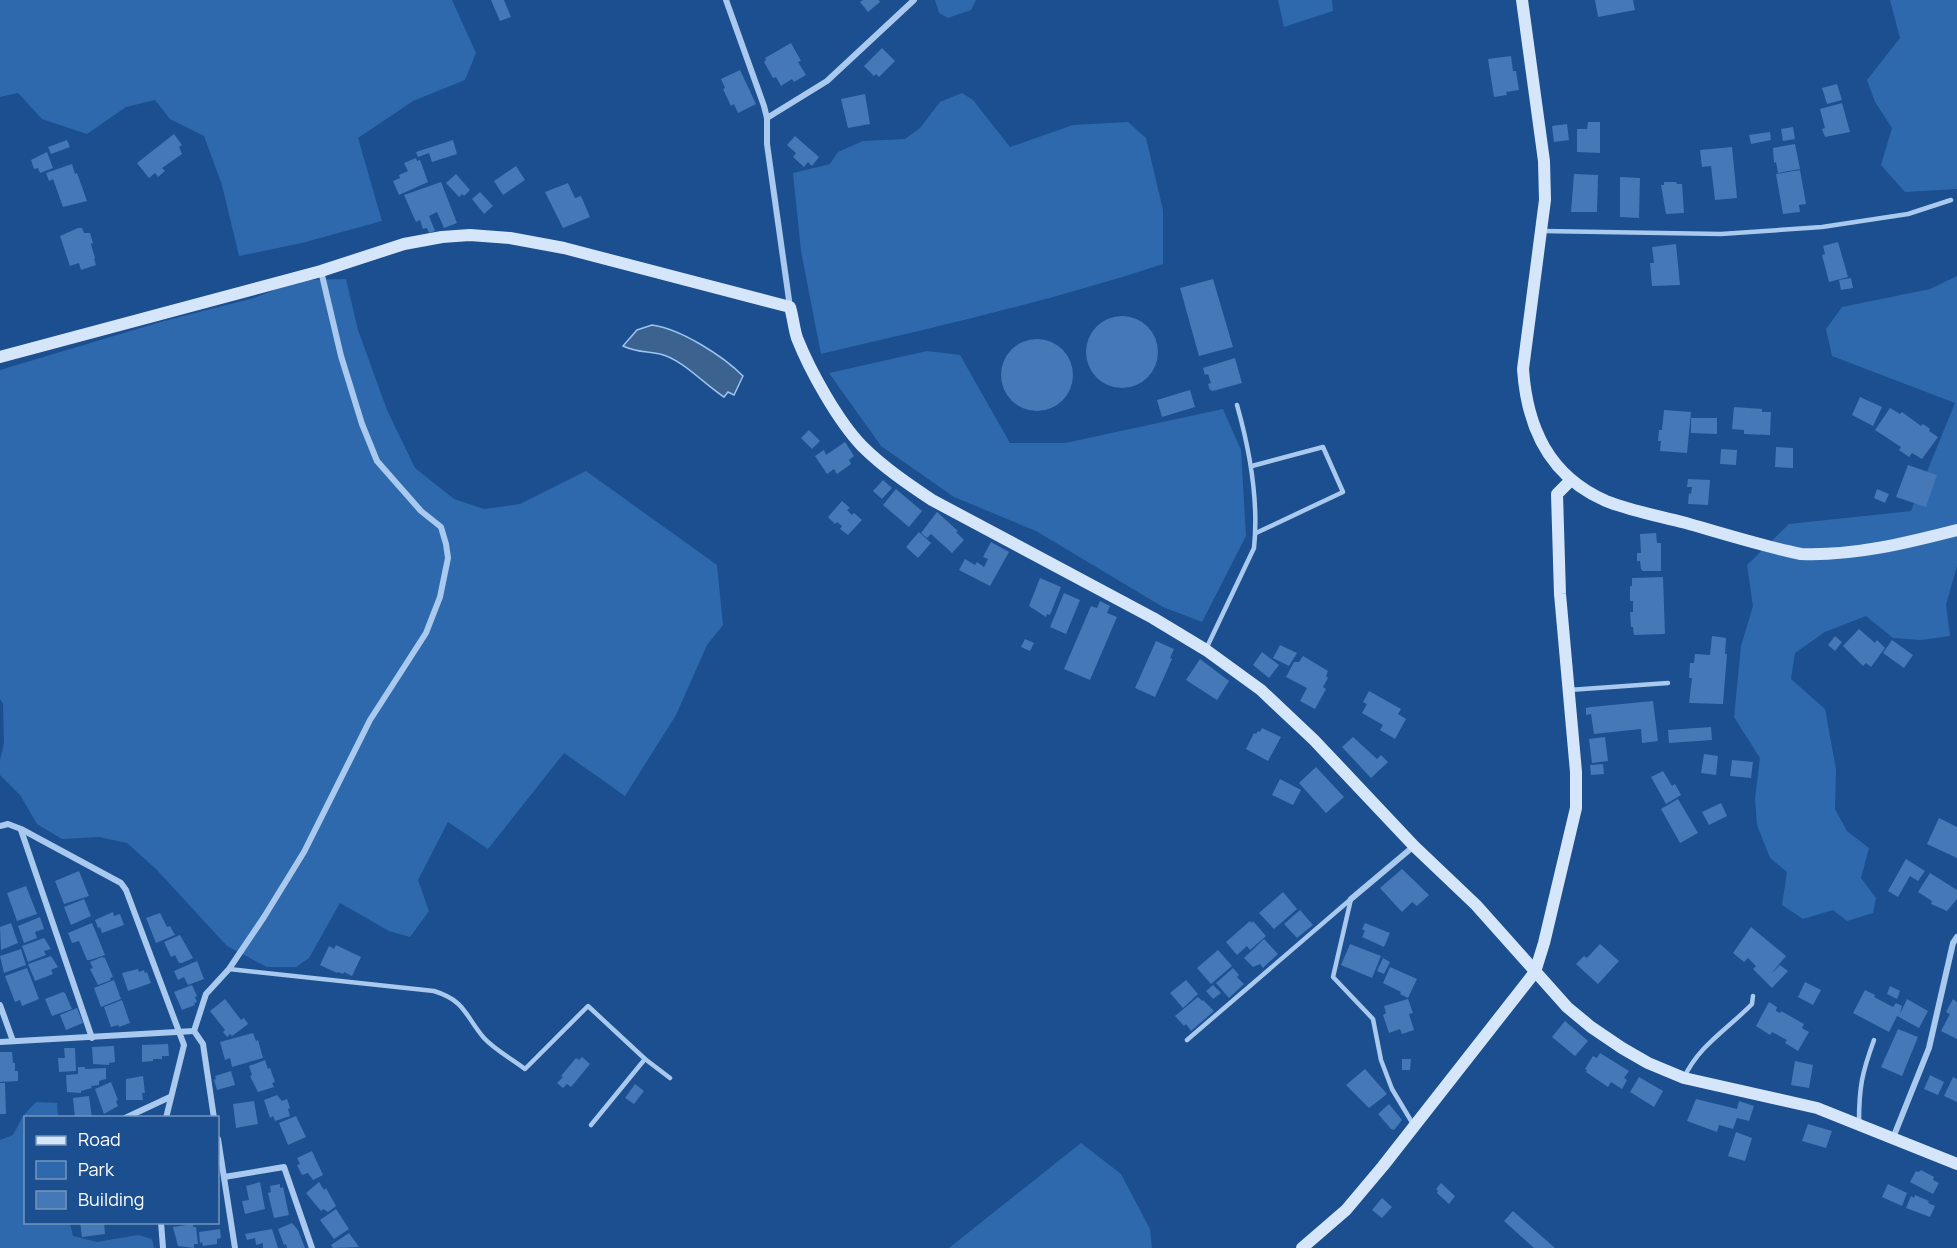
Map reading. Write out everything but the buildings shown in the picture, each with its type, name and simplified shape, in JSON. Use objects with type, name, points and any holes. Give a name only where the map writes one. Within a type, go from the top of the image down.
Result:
[{"type":"street","points":[[726,0],[766,118],[767,144],[790,307],[797,337],[843,422],[873,456],[932,500],[1152,618],[1206,650],[1269,698],[1314,740],[1414,846],[1476,905],[1567,1007],[1590,1027],[1647,1063],[1684,1078],[1817,1108],[1957,1164]]},
{"type":"street","points":[[766,118],[827,81],[914,0]]},
{"type":"street","points":[[1522,0],[1544,161],[1545,200],[1523,369],[1525,396],[1532,421],[1552,460],[1571,480],[1616,504],[1801,554],[1822,555],[1898,545],[1957,530]]},
{"type":"street","points":[[0,357],[321,271],[404,244],[442,237],[510,238],[564,248],[790,307]]},
{"type":"street","points":[[194,1031],[206,994],[229,969],[304,852],[369,720],[426,633],[440,597],[448,558],[441,527],[421,511],[377,460],[362,424],[341,356],[321,271]]},
{"type":"street","points":[[1302,1248],[1346,1210],[1535,972],[1576,807],[1576,772],[1560,594],[1557,494],[1571,480]]},
{"type":"street","points":[[0,826],[8,824],[21,829],[122,883],[181,1032],[184,1045],[166,1116]]},
{"type":"street","points":[[21,829],[92,1038]]},
{"type":"street","points":[[1351,899],[1414,846]]},
{"type":"street","points":[[1893,1138],[1929,1048],[1953,944],[1957,937]]},
{"type":"street","points":[[0,1005],[13,1041]]},
{"type":"street","points":[[0,1041],[194,1031]]},
{"type":"street","points":[[194,1031],[203,1044],[214,1116]]},
{"type":"street","points":[[130,1116],[170,1098]]},
{"type":"street","points":[[219,1145],[235,1248]]},
{"type":"street","points":[[224,1177],[284,1167],[312,1248]]},
{"type":"street","points":[[161,1224],[163,1248]]},
{"type":"lane","points":[[1540,231],[1721,234],[1822,227],[1908,214],[1951,200]]},
{"type":"lane","points":[[1206,650],[1254,549],[1256,533],[1252,466],[1237,405]]},
{"type":"lane","points":[[1252,466],[1323,447],[1343,492],[1256,533]]},
{"type":"lane","points":[[1569,690],[1668,683]]},
{"type":"lane","points":[[1187,1040],[1351,899]]},
{"type":"lane","points":[[1351,899],[1332,978],[1373,1019],[1392,1089],[1414,1126]]},
{"type":"lane","points":[[229,969],[434,991],[448,995],[462,1006],[485,1038],[525,1070],[588,1006],[669,1078]]},
{"type":"lane","points":[[1684,1078],[1690,1064],[1752,1004],[1753,996]]},
{"type":"lane","points":[[1859,1123],[1859,1091],[1863,1069],[1874,1040]]},
{"type":"lane","points":[[591,1125],[645,1059]]},
{"type":"green space","points":[[0,0],[452,0],[476,53],[465,80],[413,101],[358,138],[382,221],[302,243],[239,256],[222,185],[204,136],[170,119],[155,100],[126,107],[87,134],[42,119],[18,93],[0,97]]},
{"type":"green space","points":[[935,0],[976,0],[971,10],[948,18],[939,13]]},
{"type":"green space","points":[[1278,0],[1332,0],[1333,11],[1284,27]]},
{"type":"green space","points":[[1890,0],[1957,0],[1957,189],[1905,192],[1881,165],[1892,128],[1875,102],[1867,80],[1900,38]]},
{"type":"green space","points":[[962,93],[973,100],[1010,147],[1073,125],[1128,122],[1146,138],[1163,210],[1163,264],[1036,302],[821,354],[801,251],[793,173],[830,164],[838,152],[863,141],[905,139],[920,128],[940,102]]},
{"type":"green space","points":[[1957,276],[1957,566],[1946,605],[1950,636],[1921,640],[1893,638],[1866,616],[1825,632],[1795,653],[1791,679],[1825,709],[1836,769],[1835,809],[1847,831],[1869,848],[1861,878],[1876,898],[1873,913],[1847,921],[1833,910],[1803,919],[1782,905],[1787,872],[1770,858],[1757,825],[1755,798],[1760,758],[1734,717],[1741,646],[1753,606],[1747,565],[1789,524],[1911,511],[1955,403],[1832,356],[1826,329],[1842,307],[1930,289]]},
{"type":"green space","points":[[346,279],[358,330],[387,410],[415,468],[454,499],[484,509],[520,504],[586,471],[717,565],[723,625],[707,645],[676,715],[625,796],[564,753],[488,849],[448,822],[418,880],[429,911],[410,937],[389,931],[340,903],[309,958],[296,967],[267,967],[227,946],[156,869],[127,843],[99,837],[62,839],[37,824],[20,795],[0,775],[0,760],[4,743],[3,704],[0,699],[0,370],[164,321],[254,298],[300,280]]},
{"type":"green space","points":[[927,351],[960,355],[1010,443],[1065,443],[1223,409],[1241,450],[1246,536],[1202,622],[1163,607],[1036,531],[954,497],[881,446],[829,373]]},
{"type":"green space","points":[[36,1102],[57,1103],[58,1116],[24,1116],[24,1224],[70,1224],[73,1236],[97,1242],[138,1235],[152,1239],[154,1248],[0,1248],[0,1140],[13,1135],[23,1116]]},
{"type":"green space","points":[[1081,1143],[1121,1174],[1150,1229],[1152,1248],[949,1248]]},
{"type":"shaded area","points":[[652,325],[688,338],[735,368],[743,376],[734,395],[728,392],[724,397],[677,361],[668,357],[623,346],[637,330]]}]
